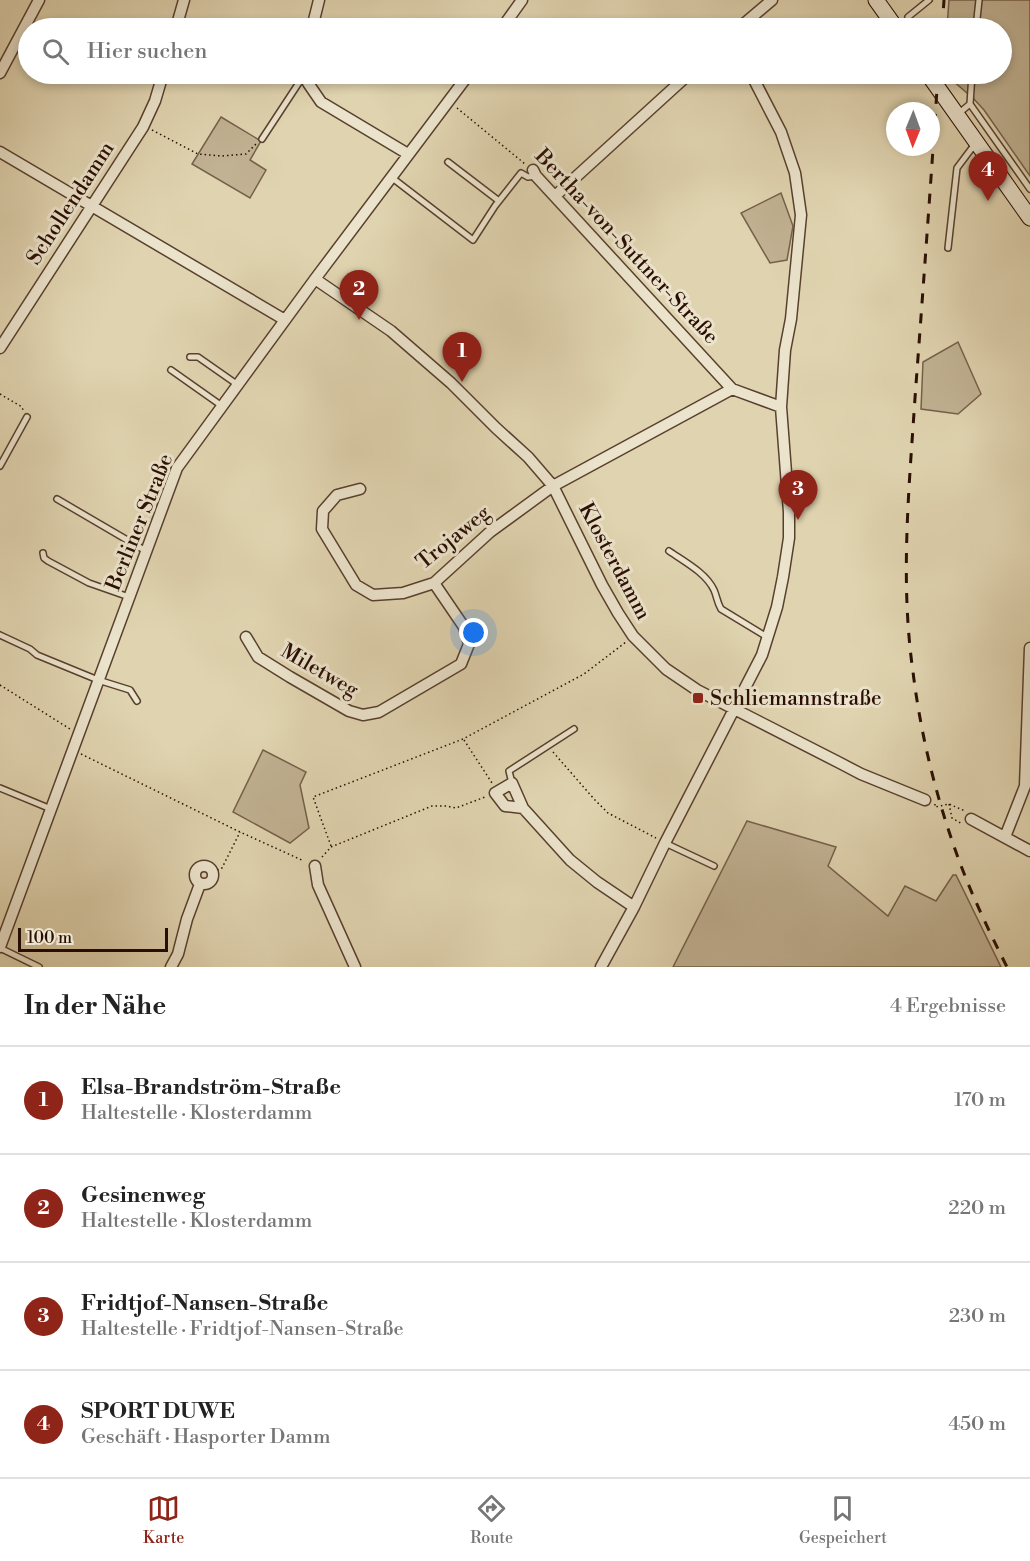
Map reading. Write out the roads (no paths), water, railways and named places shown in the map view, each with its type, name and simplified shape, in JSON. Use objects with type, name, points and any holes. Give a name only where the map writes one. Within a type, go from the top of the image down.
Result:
[{"type":"main road","points":[[876,0],[889,18]]},
{"type":"main road","points":[[935,84],[1030,218]]},
{"type":"street","points":[[29,18],[39,0]]},
{"type":"street","points":[[179,18],[184,0]]},
{"type":"street","points":[[314,18],[319,0]]},
{"type":"street","points":[[509,18],[522,0]]},
{"type":"street","points":[[751,18],[772,0]]},
{"type":"street","points":[[0,73],[18,39]]},
{"type":"street","name":"Schollendamm","points":[[0,348],[143,125],[155,101],[160,84]]},
{"type":"street","points":[[309,84],[321,102],[408,154]]},
{"type":"street","name":"Berliner Straße","points":[[0,947],[177,468],[462,84]]},
{"type":"street","points":[[555,196],[678,84]]},
{"type":"street","points":[[601,967],[634,907],[762,655],[777,607],[789,538],[781,408],[785,350],[791,319],[801,215],[795,172],[781,132],[756,84]]},
{"type":"street","points":[[0,152],[285,320]]},
{"type":"street","name":"Bertha-von-Suttner-Straße","points":[[535,173],[732,389],[781,408]]},
{"type":"street","name":"Klosterdamm","points":[[315,279],[392,331],[451,383],[528,457],[553,486],[602,585],[633,636],[666,669],[697,690],[861,774],[929,798]]},
{"type":"street","name":"Trojaweg","points":[[360,489],[337,495],[323,511],[322,529],[356,585],[373,595],[403,593],[434,583],[490,532],[553,486],[732,389]]},
{"type":"street","name":"Miletweg","points":[[246,637],[258,657],[349,711],[363,715],[379,712],[461,664],[469,644],[464,627],[434,583]]},
{"type":"street","points":[[1005,837],[1025,786],[1030,648]]},
{"type":"street","points":[[523,808],[505,806],[497,792],[512,783],[523,808],[570,860],[634,907]]},
{"type":"street","points":[[969,819],[1030,851]]},
{"type":"street","points":[[315,866],[318,885],[355,967]]},
{"type":"street","points":[[171,967],[178,954],[187,919],[200,884],[211,881],[213,872]]},
{"type":"lane","points":[[908,17],[929,0]]},
{"type":"lane","points":[[977,18],[979,0]]},
{"type":"lane","points":[[262,139],[298,84]]},
{"type":"lane","points":[[971,84],[970,104],[1030,189]]},
{"type":"lane","points":[[957,115],[970,104]]},
{"type":"lane","points":[[948,248],[957,168],[976,143]]},
{"type":"lane","points":[[448,162],[499,201]]},
{"type":"lane","points":[[391,177],[473,240],[521,172],[528,177],[535,173]]},
{"type":"lane","points":[[190,357],[198,357],[238,385]]},
{"type":"lane","points":[[171,370],[222,406]]},
{"type":"lane","points":[[0,466],[27,417]]},
{"type":"lane","points":[[57,499],[146,551]]},
{"type":"lane","points":[[43,552],[44,558],[48,561],[83,580],[129,597]]},
{"type":"lane","points":[[669,552],[704,576],[715,591],[721,609],[768,638]]},
{"type":"lane","points":[[0,635],[30,649],[37,655],[98,680],[130,690],[137,701]]},
{"type":"lane","points":[[512,783],[509,771],[574,729]]},
{"type":"lane","points":[[0,788],[51,809]]},
{"type":"lane","points":[[665,843],[714,866]]},
{"type":"lane","points":[[0,947],[39,967]]},
{"type":"railway","points":[[943,18],[944,0]]},
{"type":"railway","points":[[937,84],[908,501],[906,569],[909,638],[920,721],[944,816],[970,889],[1007,967]]},
{"type":"place","name":"SPORT DUWE","points":[[988,201]]},
{"type":"place","name":"Gesinenweg","points":[[359,320]]},
{"type":"place","name":"Elsa-Brandström-Straße","points":[[462,382]]},
{"type":"place","name":"Fridtjof-Nansen-Straße","points":[[798,520]]},
{"type":"place","name":"Schliemannstraße","points":[[698,698]]}]
